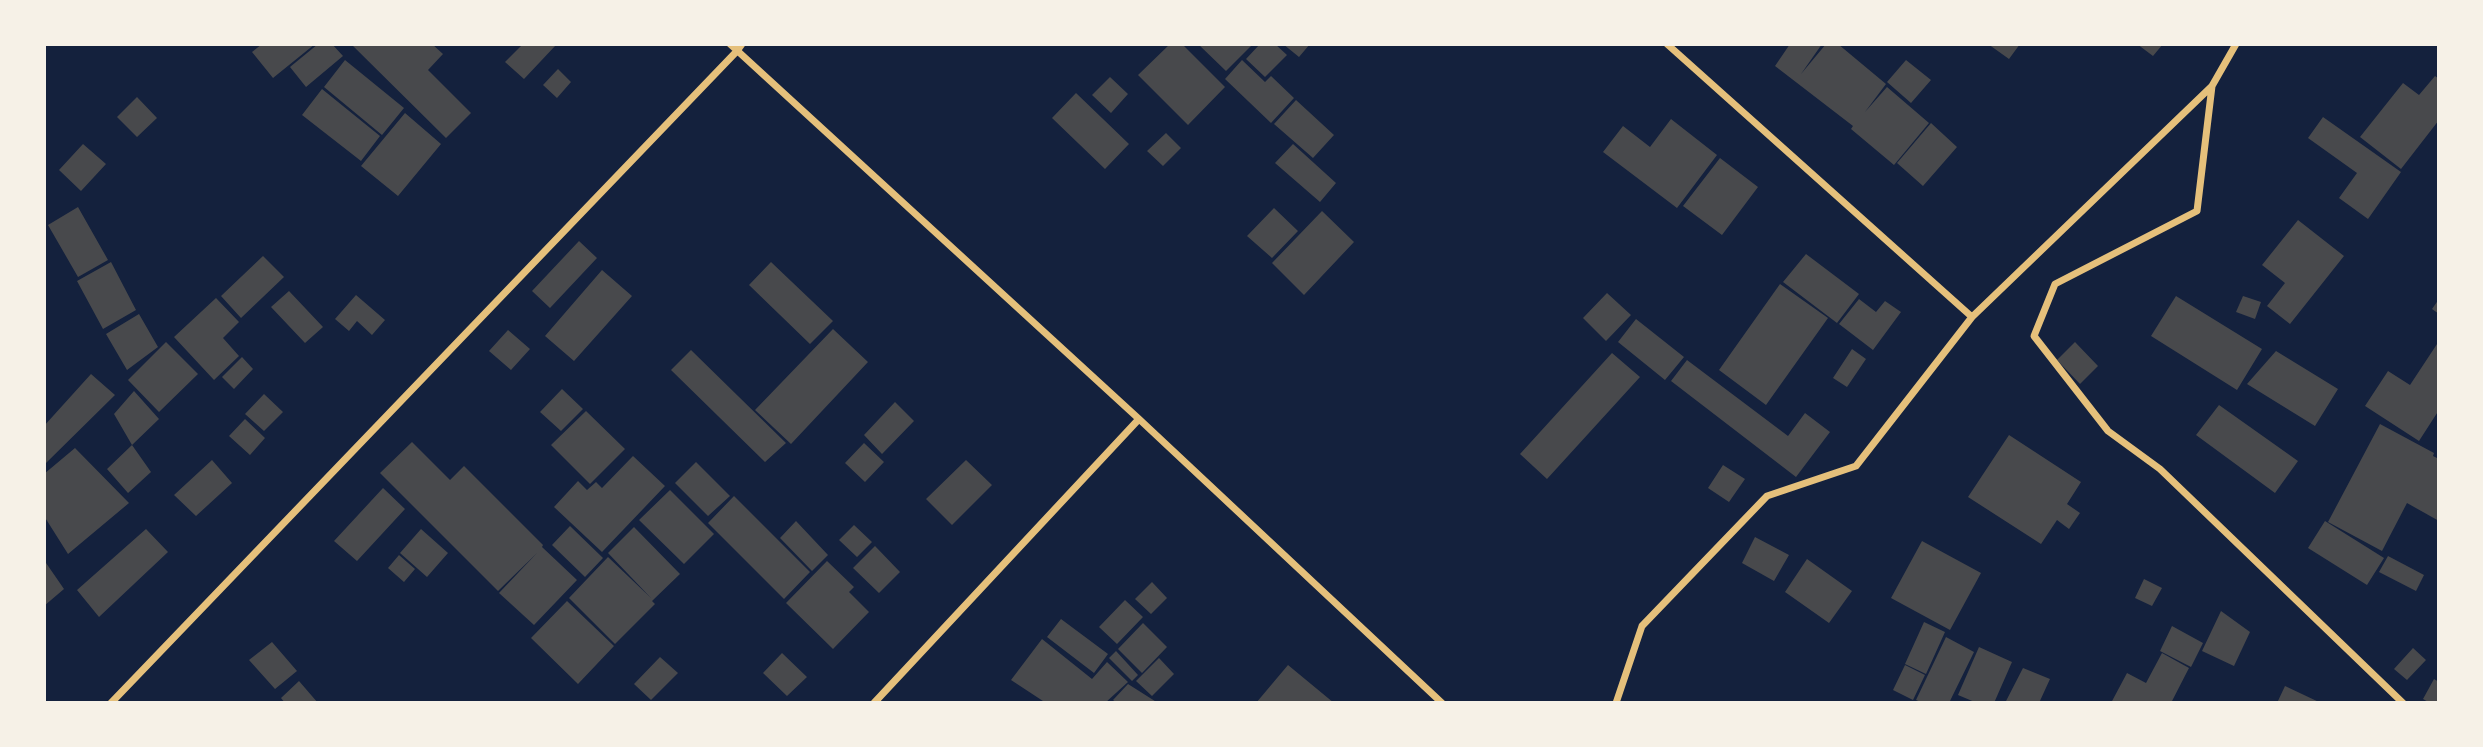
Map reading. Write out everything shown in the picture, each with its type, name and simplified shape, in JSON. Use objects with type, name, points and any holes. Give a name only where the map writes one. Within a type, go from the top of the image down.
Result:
[{"type":"street","points":[[730,44],[740,47],[1442,703]]},
{"type":"street","points":[[1667,44],[1972,317]]},
{"type":"street","points":[[1616,703],[1643,626],[1767,496],[1856,466],[1972,317],[2212,86],[2236,44]]},
{"type":"street","points":[[111,703],[740,47]]},
{"type":"street","points":[[2212,86],[2196,211],[2055,284],[2034,336],[2108,430],[2169,477],[2403,703]]},
{"type":"street","points":[[874,703],[1139,419]]},
{"type":"building","points":[[262,44],[315,44],[273,78],[252,52]]},
{"type":"building","points":[[318,44],[332,44],[343,56],[306,87],[290,67]]},
{"type":"building","points":[[351,44],[432,44],[443,54],[428,70],[471,113],[446,138]]},
{"type":"building","points":[[523,44],[556,45],[524,79],[505,62]]},
{"type":"building","points":[[1170,44],[1182,44],[1225,87],[1188,125],[1138,75]]},
{"type":"building","points":[[1198,44],[1253,44],[1226,71]]},
{"type":"building","points":[[1260,44],[1275,44],[1287,55],[1265,77],[1246,59]]},
{"type":"building","points":[[1283,44],[1310,44],[1299,57]]},
{"type":"building","points":[[1790,44],[1822,44],[1801,74],[1826,44],[1838,44],[1886,84],[1865,112],[1887,87],[1929,123],[1894,165],[1851,129],[1853,126],[1775,66]]},
{"type":"building","points":[[1988,44],[2020,44],[2009,59]]},
{"type":"building","points":[[2137,44],[2163,44],[2153,56]]},
{"type":"building","points":[[345,60],[404,108],[382,135],[324,87]]},
{"type":"building","points":[[1242,60],[1265,82],[1271,76],[1294,98],[1271,123],[1225,79]]},
{"type":"building","points":[[1906,60],[1931,80],[1911,103],[1887,82]]},
{"type":"building","points":[[558,69],[571,82],[557,98],[543,85]]},
{"type":"building","points":[[2435,76],[2439,79],[2439,120],[2401,169],[2360,137],[2403,83],[2419,95]]},
{"type":"building","points":[[1110,77],[1128,94],[1111,113],[1092,95]]},
{"type":"building","points":[[322,89],[380,136],[361,161],[302,115]]},
{"type":"building","points":[[1076,93],[1129,144],[1105,169],[1052,118]]},
{"type":"building","points":[[137,97],[157,118],[137,137],[117,117]]},
{"type":"building","points":[[1296,100],[1334,135],[1313,158],[1274,124]]},
{"type":"building","points":[[405,113],[441,144],[398,196],[361,166]]},
{"type":"building","points":[[2323,117],[2401,172],[2368,219],[2339,198],[2357,173],[2308,138]]},
{"type":"building","points":[[1671,119],[1717,155],[1677,208],[1603,152],[1623,126],[1650,147]]},
{"type":"building","points":[[1931,123],[1957,147],[1923,186],[1897,163]]},
{"type":"building","points":[[1166,133],[1181,148],[1163,166],[1147,151]]},
{"type":"building","points":[[83,144],[106,164],[81,191],[59,170]]},
{"type":"building","points":[[1293,144],[1336,183],[1320,202],[1275,163]]},
{"type":"building","points":[[1720,158],[1758,187],[1722,235],[1683,206]]},
{"type":"building","points":[[78,207],[108,260],[78,277],[48,225]]},
{"type":"building","points":[[1274,208],[1298,231],[1272,258],[1247,236]]},
{"type":"building","points":[[1322,211],[1354,242],[1304,295],[1272,263]]},
{"type":"building","points":[[2298,220],[2344,256],[2290,324],[2267,306],[2285,283],[2262,265]]},
{"type":"building","points":[[579,241],[597,258],[550,308],[532,291]]},
{"type":"building","points":[[1806,254],[1859,294],[1837,323],[1783,282]]},
{"type":"building","points":[[263,256],[284,277],[241,318],[221,296]]},
{"type":"building","points":[[111,262],[136,310],[103,329],[77,281]]},
{"type":"building","points":[[771,262],[833,321],[810,344],[749,285]]},
{"type":"building","points":[[602,270],[632,296],[574,361],[545,336]]},
{"type":"building","points":[[1780,284],[1828,318],[1766,405],[1719,370]]},
{"type":"building","points":[[289,291],[323,327],[305,343],[271,307]]},
{"type":"building","points":[[1607,293],[1631,315],[1606,341],[1583,318]]},
{"type":"building","points":[[356,295],[385,320],[372,335],[357,321],[349,331],[335,319]]},
{"type":"building","points":[[2176,296],[2262,349],[2237,390],[2151,336]]},
{"type":"building","points":[[2243,296],[2261,302],[2255,319],[2236,312]]},
{"type":"building","points":[[216,298],[239,322],[223,338],[239,356],[214,380],[174,337]]},
{"type":"building","points":[[1859,299],[1876,312],[1885,301],[1901,312],[1873,350],[1839,324]]},
{"type":"building","points":[[2439,299],[2439,314],[2432,309]]},
{"type":"building","points":[[139,314],[158,347],[127,370],[106,334]]},
{"type":"building","points":[[1636,319],[1684,357],[1665,380],[1618,342]]},
{"type":"building","points":[[833,329],[868,362],[791,444],[755,410]]},
{"type":"building","points":[[508,330],[530,349],[511,370],[489,351]]},
{"type":"building","points":[[2439,341],[2439,410],[2419,441],[2365,406],[2388,371],[2410,385]]},
{"type":"building","points":[[166,342],[198,374],[159,412],[128,380]]},
{"type":"building","points":[[2075,342],[2098,366],[2080,384],[2057,360]]},
{"type":"building","points":[[1852,349],[1866,359],[1847,387],[1833,378]]},
{"type":"building","points":[[691,350],[786,443],[765,462],[671,370]]},
{"type":"building","points":[[2276,351],[2338,389],[2315,426],[2247,384]]},
{"type":"building","points":[[1612,353],[1640,377],[1547,479],[1520,454]]},
{"type":"building","points":[[242,357],[253,369],[234,389],[222,377]]},
{"type":"building","points":[[1687,360],[1788,436],[1805,413],[1830,432],[1796,477],[1671,381]]},
{"type":"building","points":[[91,374],[115,395],[44,465],[44,426]]},
{"type":"building","points":[[562,389],[583,409],[561,431],[540,412]]},
{"type":"building","points":[[134,391],[159,419],[132,445],[114,414]]},
{"type":"building","points":[[264,394],[283,412],[264,431],[245,414]]},
{"type":"building","points":[[895,402],[914,421],[882,454],[864,435]]},
{"type":"building","points":[[2219,405],[2298,461],[2275,493],[2196,435]]},
{"type":"building","points":[[586,411],[625,449],[590,484],[551,445]]},
{"type":"building","points":[[245,419],[265,438],[250,455],[229,436]]},
{"type":"building","points":[[2380,424],[2434,453],[2433,456],[2439,459],[2439,521],[2407,503],[2382,551],[2328,522]]},
{"type":"building","points":[[2009,435],[2081,482],[2067,504],[2080,513],[2069,529],[2057,520],[2041,544],[1968,497]]},
{"type":"building","points":[[412,442],[450,480],[464,466],[577,580],[534,625],[499,593],[537,553],[498,591],[380,473]]},
{"type":"building","points":[[864,443],[884,462],[865,482],[845,463]]},
{"type":"building","points":[[132,445],[151,472],[128,493],[107,469]]},
{"type":"building","points":[[75,448],[129,503],[68,554],[44,516],[44,474]]},
{"type":"building","points":[[633,456],[665,486],[602,552],[554,507],[578,481],[587,490],[596,482],[602,488]]},
{"type":"building","points":[[212,460],[232,483],[196,516],[174,495]]},
{"type":"building","points":[[966,460],[992,485],[952,525],[926,499]]},
{"type":"building","points":[[696,462],[730,496],[708,516],[675,483]]},
{"type":"building","points":[[1723,465],[1745,479],[1729,502],[1708,488]]},
{"type":"building","points":[[383,488],[405,509],[357,561],[334,541]]},
{"type":"building","points":[[670,490],[714,534],[684,564],[639,520]]},
{"type":"building","points":[[734,496],[810,572],[784,599],[708,523]]},
{"type":"building","points":[[796,521],[828,555],[812,571],[780,538]]},
{"type":"building","points":[[2325,521],[2384,558],[2367,585],[2308,548]]},
{"type":"building","points":[[854,525],[872,542],[857,557],[839,540]]},
{"type":"building","points":[[570,526],[603,558],[585,577],[552,545]]},
{"type":"building","points":[[634,527],[680,574],[652,601],[655,604],[615,644],[569,598],[608,557],[651,598],[608,553]]},
{"type":"building","points":[[146,529],[168,552],[99,617],[77,590]]},
{"type":"building","points":[[421,529],[448,553],[427,577],[400,553]]},
{"type":"building","points":[[1755,537],[1789,555],[1774,581],[1742,563]]},
{"type":"building","points":[[1922,541],[1981,573],[1950,630],[1891,598]]},
{"type":"building","points":[[875,546],[900,572],[879,593],[853,568]]},
{"type":"building","points":[[399,555],[415,569],[404,582],[388,568]]},
{"type":"building","points":[[2388,556],[2424,575],[2416,591],[2379,572]]},
{"type":"building","points":[[1807,559],[1852,591],[1829,623],[1785,592]]},
{"type":"building","points":[[44,560],[64,589],[44,606]]},
{"type":"building","points":[[827,561],[854,587],[849,592],[869,612],[833,649],[786,603]]},
{"type":"building","points":[[2144,579],[2162,588],[2152,606],[2135,598]]},
{"type":"building","points":[[1152,582],[1167,598],[1151,614],[1135,599]]},
{"type":"building","points":[[1125,600],[1143,617],[1117,644],[1099,627]]},
{"type":"building","points":[[567,601],[614,646],[578,684],[531,638]]},
{"type":"building","points":[[2221,611],[2250,632],[2234,666],[2202,651]]},
{"type":"building","points":[[1061,619],[1108,654],[1094,673],[1047,637]]},
{"type":"building","points":[[1924,622],[1945,632],[1926,674],[1905,664]]},
{"type":"building","points":[[1143,623],[1167,647],[1142,673],[1118,649]]},
{"type":"building","points":[[2172,626],[2203,643],[2191,667],[2160,651]]},
{"type":"building","points":[[1946,637],[1974,652],[1949,703],[1923,703],[1916,700]]},
{"type":"building","points":[[1042,639],[1092,679],[1107,662],[1128,682],[1105,703],[1046,703],[1011,680]]},
{"type":"building","points":[[272,642],[297,671],[275,689],[249,660]]},
{"type":"building","points":[[1979,647],[2012,662],[1994,703],[1977,703],[1958,695]]},
{"type":"building","points":[[2413,648],[2426,660],[2407,680],[2394,669]]},
{"type":"building","points":[[1116,651],[1138,675],[1132,681],[1109,658]]},
{"type":"building","points":[[782,653],[807,677],[787,696],[763,673]]},
{"type":"building","points":[[2162,653],[2189,668],[2171,703],[2111,703],[2127,673],[2146,683]]},
{"type":"building","points":[[660,657],[678,673],[651,700],[634,684]]},
{"type":"building","points":[[1159,658],[1174,674],[1152,696],[1136,681]]},
{"type":"building","points":[[1288,665],[1334,703],[1256,703]]},
{"type":"building","points":[[1905,665],[1925,675],[1913,700],[1893,690]]},
{"type":"building","points":[[2023,668],[2050,679],[2039,703],[2005,703]]},
{"type":"building","points":[[2434,679],[2439,682],[2439,703],[2430,703],[2423,699]]},
{"type":"building","points":[[299,681],[318,703],[285,703],[281,698]]},
{"type":"building","points":[[1128,684],[1158,703],[1117,703],[1113,700]]},
{"type":"building","points":[[2285,686],[2321,703],[2277,703]]}]
